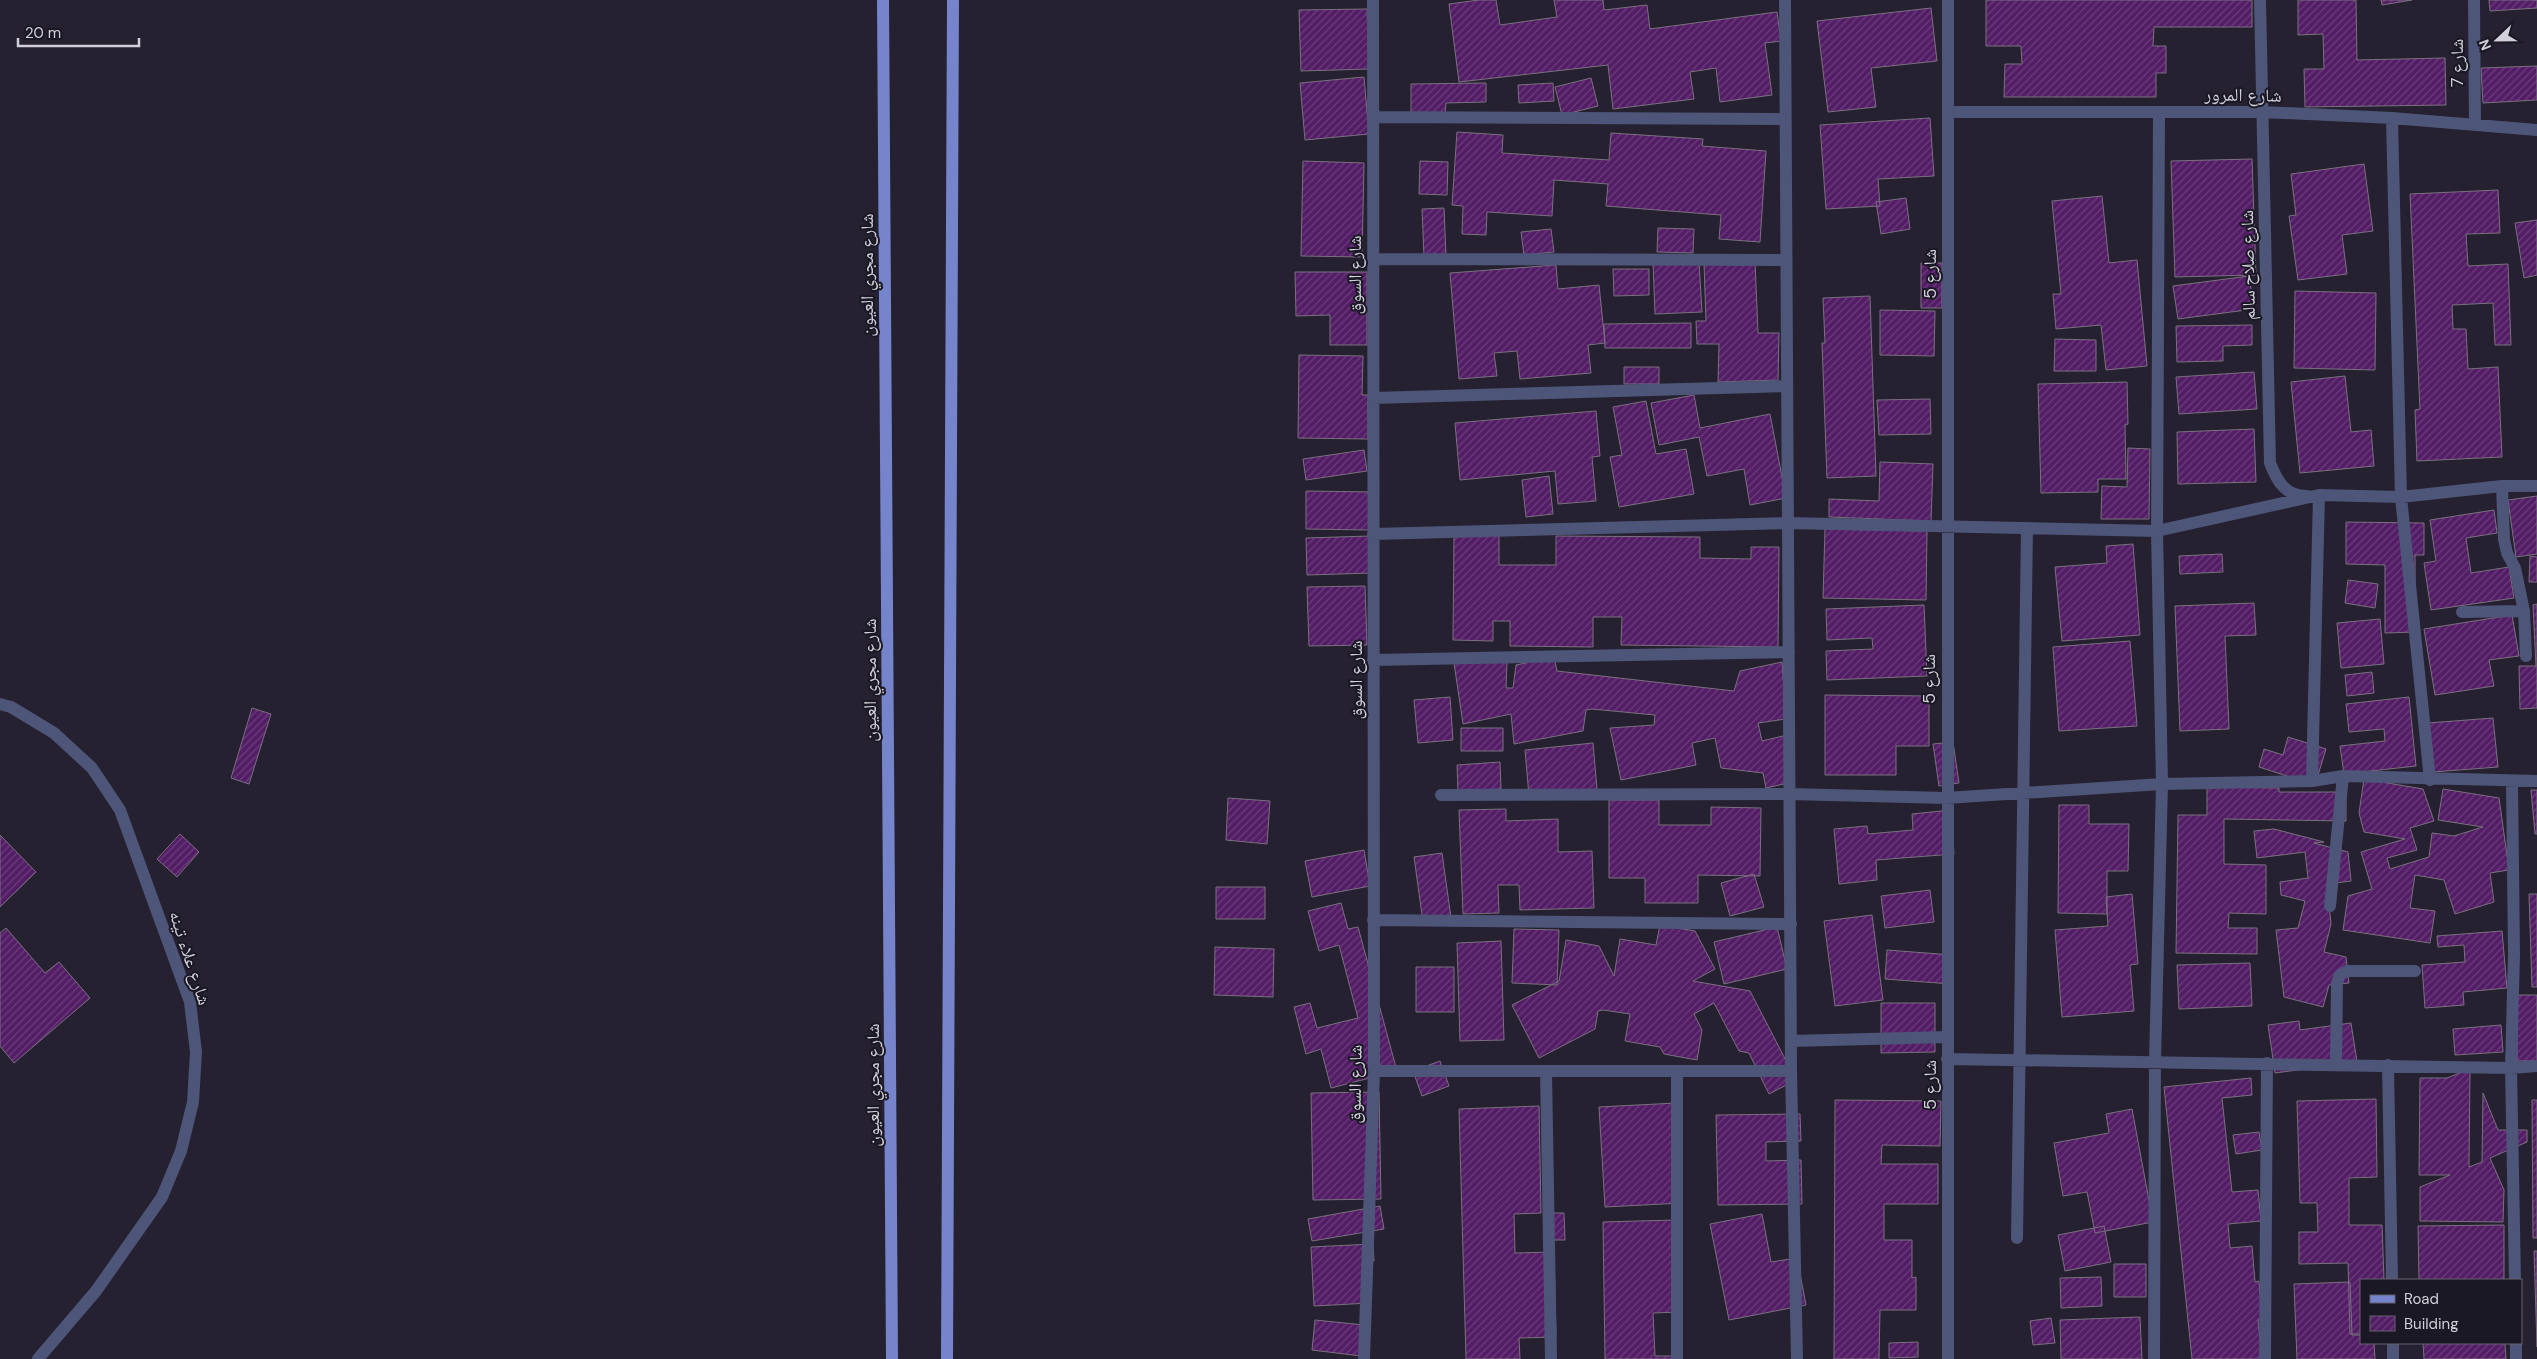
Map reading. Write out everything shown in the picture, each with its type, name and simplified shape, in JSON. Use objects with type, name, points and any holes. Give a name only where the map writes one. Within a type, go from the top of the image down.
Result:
[{"type":"main road","name":"شارع مجري العيون","points":[[883,0],[892,1359]]},
{"type":"main road","points":[[947,1359],[953,0]]},
{"type":"street","name":"شارع السوق","points":[[1364,1359],[1374,1071],[1373,0]]},
{"type":"street","points":[[1785,0],[1791,1071],[1797,1359]]},
{"type":"street","name":"شارع 5","points":[[1948,0],[1946,798],[1948,1359]]},
{"type":"street","name":"شارع صلاح سالم","points":[[2260,0],[2270,463],[2278,484],[2297,496],[2319,495]]},
{"type":"street","name":"شارع 7","points":[[2474,0],[2475,125]]},
{"type":"street","name":"شارع المرور","points":[[1948,112],[2262,112],[2392,118],[2537,130]]},
{"type":"street","points":[[2154,1359],[2155,1061],[2162,784],[2157,531],[2159,112]]},
{"type":"street","points":[[1372,117],[1785,119]]},
{"type":"street","points":[[2392,118],[2401,497],[2430,780]]},
{"type":"street","points":[[1373,259],[1786,260]]},
{"type":"street","points":[[1373,398],[1787,386]]},
{"type":"street","points":[[2502,486],[2504,539],[2507,553],[2515,568],[2524,611],[2526,656]]},
{"type":"street","points":[[1373,534],[1788,523],[2157,531],[2319,495],[2401,497],[2502,486],[2537,486]]},
{"type":"street","points":[[2312,781],[2319,495]]},
{"type":"street","points":[[2017,1238],[2027,528]]},
{"type":"street","points":[[2462,612],[2524,611]]},
{"type":"street","points":[[1373,660],[1789,652]]},
{"type":"street","name":"شارع علاء تينه","points":[[0,704],[11,707],[54,733],[92,768],[120,810],[190,1002],[196,1052],[193,1102],[181,1151],[162,1197],[96,1291],[38,1359]]},
{"type":"street","points":[[2330,906],[2343,776]]},
{"type":"street","points":[[1441,795],[1790,794],[1946,798],[2162,784],[2312,781],[2343,776],[2430,780],[2537,781]]},
{"type":"street","points":[[2512,781],[2514,954],[2511,1068],[2515,1279]]},
{"type":"street","points":[[1373,920],[1791,924]]},
{"type":"street","points":[[2336,1064],[2337,983],[2340,975],[2347,970],[2415,971]]},
{"type":"street","points":[[1792,1041],[1947,1037]]},
{"type":"street","points":[[1947,1059],[2511,1068],[2537,1066]]},
{"type":"street","points":[[2265,1359],[2267,1063]]},
{"type":"street","points":[[2388,1065],[2392,1279]]},
{"type":"street","points":[[1374,1071],[1791,1071]]},
{"type":"street","points":[[1546,1071],[1551,1359]]},
{"type":"street","points":[[1677,1071],[1677,1359]]},
{"type":"street","points":[[2393,1344],[2394,1359]]},
{"type":"street","points":[[2516,1344],[2516,1359]]},
{"type":"building","points":[[1496,0],[1500,25],[1557,17],[1554,0],[1603,0],[1604,10],[1647,5],[1650,29],[1777,12],[1781,41],[1765,43],[1772,95],[1720,102],[1716,68],[1690,72],[1694,99],[1613,109],[1608,65],[1459,82],[1449,4]]},
{"type":"building","points":[[1986,0],[2252,0],[2252,27],[2154,27],[2153,46],[2166,46],[2166,73],[2156,73],[2156,97],[2004,97],[2005,64],[2022,64],[2021,46],[1986,46]]},
{"type":"building","points":[[2298,0],[2356,0],[2357,60],[2445,58],[2446,105],[2305,107],[2304,69],[2324,69],[2323,34],[2298,35]]},
{"type":"building","points":[[2381,0],[2412,0],[2382,5]]},
{"type":"building","points":[[2489,0],[2537,0],[2537,8],[2490,11]]},
{"type":"building","points":[[1931,8],[1937,61],[1871,68],[1876,107],[1828,112],[1817,21]]},
{"type":"building","points":[[1367,9],[1369,69],[1301,71],[1299,10]]},
{"type":"building","points":[[2537,66],[2537,100],[2483,103],[2481,68]]},
{"type":"building","points":[[1364,77],[1369,134],[1305,140],[1300,83]]},
{"type":"building","points":[[1591,78],[1598,106],[1562,115],[1555,87]]},
{"type":"building","points":[[1486,83],[1486,102],[1446,103],[1445,114],[1411,115],[1411,84]]},
{"type":"building","points":[[1553,83],[1554,101],[1519,103],[1518,85]]},
{"type":"building","points":[[1930,118],[1934,176],[1878,179],[1880,206],[1826,209],[1820,125]]},
{"type":"building","points":[[1457,132],[1503,135],[1502,153],[1609,160],[1611,133],[1703,139],[1702,146],[1766,151],[1760,242],[1719,239],[1721,215],[1606,206],[1608,184],[1554,180],[1552,216],[1487,212],[1486,235],[1462,234],[1463,206],[1452,205]]},
{"type":"building","points":[[2252,159],[2256,275],[2175,277],[2171,161]]},
{"type":"building","points":[[1303,161],[1364,163],[1362,257],[1301,256]]},
{"type":"building","points":[[1420,161],[1448,162],[1447,195],[1419,194]]},
{"type":"building","points":[[2364,164],[2373,231],[2342,235],[2347,274],[2298,280],[2289,216],[2296,215],[2291,174]]},
{"type":"building","points":[[2498,190],[2500,233],[2466,234],[2468,266],[2508,264],[2511,345],[2495,345],[2493,303],[2452,305],[2453,329],[2466,329],[2468,369],[2498,367],[2502,457],[2417,461],[2415,410],[2420,409],[2410,194]]},
{"type":"building","points":[[2102,196],[2109,263],[2137,260],[2147,366],[2106,370],[2101,325],[2056,329],[2053,294],[2061,294],[2052,201]]},
{"type":"building","points":[[1906,198],[1910,229],[1881,234],[1876,202]]},
{"type":"building","points":[[1444,208],[1446,255],[1424,256],[1422,209]]},
{"type":"building","points":[[2537,220],[2537,275],[2524,278],[2515,223]]},
{"type":"building","points":[[1658,228],[1694,229],[1693,253],[1657,252]]},
{"type":"building","points":[[1551,229],[1554,252],[1524,255],[1521,232]]},
{"type":"building","points":[[1699,261],[1702,312],[1655,314],[1653,262]]},
{"type":"building","points":[[1755,261],[1758,333],[1779,333],[1778,380],[1718,382],[1719,344],[1697,344],[1696,321],[1706,321],[1704,263]]},
{"type":"building","points":[[1921,263],[1942,263],[1942,308],[1921,308]]},
{"type":"building","points":[[1556,265],[1558,289],[1599,285],[1605,343],[1588,345],[1591,373],[1520,379],[1517,351],[1494,353],[1497,376],[1459,379],[1450,273]]},
{"type":"building","points":[[1613,269],[1649,269],[1649,295],[1614,296]]},
{"type":"building","points":[[1295,272],[1367,272],[1367,345],[1330,345],[1330,315],[1296,316]]},
{"type":"building","points":[[2249,276],[2254,309],[2178,319],[2173,286]]},
{"type":"building","points":[[2295,291],[2376,293],[2375,370],[2294,368]]},
{"type":"building","points":[[1870,296],[1876,476],[1827,478],[1822,343],[1825,343],[1823,298]]},
{"type":"building","points":[[1880,310],[1935,311],[1934,356],[1880,355]]},
{"type":"building","points":[[1691,323],[1691,348],[1605,348],[1604,324]]},
{"type":"building","points":[[2252,325],[2252,345],[2223,346],[2223,361],[2177,362],[2176,326]]},
{"type":"building","points":[[2055,339],[2096,340],[2096,371],[2054,371]]},
{"type":"building","points":[[1299,355],[1363,356],[1362,395],[1368,395],[1368,439],[1298,438]]},
{"type":"building","points":[[1624,367],[1659,367],[1659,384],[1624,384]]},
{"type":"building","points":[[2254,372],[2257,409],[2179,414],[2176,377]]},
{"type":"building","points":[[2345,376],[2351,432],[2371,430],[2374,466],[2300,473],[2291,382]]},
{"type":"building","points":[[2127,382],[2128,424],[2125,425],[2126,479],[2098,479],[2098,492],[2041,493],[2038,384]]},
{"type":"building","points":[[1694,395],[1700,428],[1770,414],[1786,498],[1750,505],[1744,469],[1707,476],[1699,437],[1659,445],[1651,403]]},
{"type":"building","points":[[1930,399],[1931,434],[1879,435],[1877,400]]},
{"type":"building","points":[[1646,401],[1656,454],[1686,449],[1694,494],[1619,507],[1610,457],[1622,455],[1613,407]]},
{"type":"building","points":[[1596,411],[1600,456],[1592,457],[1596,501],[1558,504],[1555,471],[1460,480],[1455,423]]},
{"type":"building","points":[[2254,429],[2256,482],[2178,484],[2177,432]]},
{"type":"building","points":[[2128,448],[2150,449],[2149,519],[2101,519],[2102,486],[2127,487]]},
{"type":"building","points":[[1364,450],[1367,471],[1306,480],[1303,459]]},
{"type":"building","points":[[1880,462],[1933,464],[1931,521],[1829,517],[1829,499],[1879,501]]},
{"type":"building","points":[[1549,476],[1553,514],[1526,517],[1522,480]]},
{"type":"building","points":[[1306,491],[1372,492],[1371,530],[1306,529]]},
{"type":"building","points":[[2537,496],[2537,554],[2516,557],[2508,500]]},
{"type":"building","points":[[2494,510],[2497,533],[2466,538],[2471,573],[2509,567],[2514,598],[2431,610],[2424,563],[2436,561],[2430,520]]},
{"type":"building","points":[[2346,522],[2424,523],[2424,555],[2415,555],[2415,632],[2385,633],[2385,565],[2346,564]]},
{"type":"building","points":[[1825,529],[1927,531],[1926,600],[1823,598]]},
{"type":"building","points":[[1454,534],[1499,535],[1499,565],[1556,565],[1556,536],[1700,537],[1700,558],[1751,559],[1751,547],[1779,547],[1778,647],[1621,645],[1622,617],[1593,617],[1593,647],[1510,646],[1510,621],[1493,621],[1493,641],[1453,640]]},
{"type":"building","points":[[1370,536],[1371,573],[1307,575],[1306,538]]},
{"type":"building","points":[[2133,544],[2140,635],[2062,641],[2055,567],[2107,563],[2106,546]]},
{"type":"building","points":[[2222,554],[2223,572],[2180,574],[2179,556]]},
{"type":"building","points":[[2530,556],[2537,557],[2537,582],[2529,582]]},
{"type":"building","points":[[2348,580],[2378,584],[2375,608],[2345,603]]},
{"type":"building","points":[[1365,586],[1367,645],[1309,646],[1307,587]]},
{"type":"building","points":[[2254,603],[2256,635],[2225,636],[2229,729],[2180,731],[2175,606]]},
{"type":"building","points":[[2537,604],[2537,708],[2520,709],[2519,666],[2536,666],[2533,605]]},
{"type":"building","points":[[1924,605],[1927,676],[1827,680],[1826,651],[1873,649],[1872,638],[1827,640],[1826,609]]},
{"type":"building","points":[[2512,615],[2519,656],[2489,660],[2494,686],[2435,695],[2424,629]]},
{"type":"building","points":[[2380,619],[2384,664],[2341,668],[2337,623]]},
{"type":"building","points":[[2130,641],[2137,726],[2059,731],[2053,647]]},
{"type":"building","points":[[1554,657],[1557,671],[1734,691],[1740,671],[1782,662],[1786,719],[1758,723],[1762,741],[1787,735],[1788,783],[1766,788],[1763,773],[1721,768],[1715,738],[1692,743],[1696,765],[1621,780],[1610,728],[1654,725],[1655,715],[1586,710],[1583,731],[1514,744],[1511,714],[1463,724],[1454,663],[1507,662],[1506,688],[1513,688],[1516,665]]},
{"type":"building","points":[[2372,672],[2374,693],[2347,696],[2345,675]]},
{"type":"building","points":[[1825,695],[1929,696],[1929,746],[1896,746],[1896,775],[1825,775]]},
{"type":"building","points":[[1450,697],[1453,740],[1418,743],[1414,700]]},
{"type":"building","points":[[2409,697],[2416,766],[2344,774],[2340,746],[2385,741],[2384,729],[2349,732],[2346,704]]},
{"type":"building","points":[[252,708],[271,714],[249,784],[231,778]]},
{"type":"building","points":[[2493,718],[2498,767],[2433,772],[2428,723]]},
{"type":"building","points":[[1461,728],[1503,728],[1503,751],[1461,751]]},
{"type":"building","points":[[2288,737],[2326,749],[2315,785],[2259,767],[2264,749],[2283,755]]},
{"type":"building","points":[[1953,742],[1959,783],[1939,786],[1933,744]]},
{"type":"building","points":[[1593,743],[1597,789],[1529,796],[1525,750]]},
{"type":"building","points":[[1500,762],[1501,789],[1458,791],[1457,765]]},
{"type":"building","points":[[2364,779],[2423,789],[2434,821],[2410,828],[2417,850],[2387,858],[2390,869],[2429,857],[2432,833],[2454,836],[2483,827],[2438,820],[2443,789],[2499,798],[2509,870],[2490,873],[2494,902],[2455,914],[2444,880],[2415,875],[2410,908],[2435,911],[2430,943],[2343,930],[2348,896],[2372,889],[2361,852],[2405,839],[2364,832],[2359,813]]},
{"type":"building","points":[[2207,787],[2279,788],[2279,792],[2346,792],[2346,821],[2224,819],[2224,864],[2266,865],[2266,914],[2229,913],[2228,928],[2257,928],[2257,954],[2176,953],[2178,815],[2207,815]]},
{"type":"building","points":[[2531,790],[2537,790],[2537,834],[2535,834]]},
{"type":"building","points":[[1228,798],[1270,801],[1267,844],[1226,840]]},
{"type":"building","points":[[1609,800],[1659,800],[1659,825],[1711,825],[1711,807],[1761,808],[1760,876],[1698,875],[1698,903],[1645,903],[1645,878],[1609,878]]},
{"type":"building","points":[[2059,805],[2089,805],[2089,824],[2129,824],[2128,871],[2107,871],[2107,914],[2058,913]]},
{"type":"building","points":[[1506,809],[1506,821],[1558,819],[1558,852],[1592,851],[1594,908],[1520,910],[1519,885],[1498,885],[1499,913],[1463,914],[1459,810]]},
{"type":"building","points":[[1951,810],[1954,854],[1876,860],[1877,880],[1839,884],[1834,829],[1867,826],[1868,834],[1913,830],[1912,814]]},
{"type":"building","points":[[2274,829],[2324,842],[2314,843],[2348,852],[2351,881],[2327,884],[2331,924],[2324,952],[2346,957],[2349,983],[2329,985],[2323,1007],[2284,997],[2276,930],[2298,928],[2305,901],[2281,895],[2280,882],[2308,878],[2305,852],[2257,858],[2254,831]]},
{"type":"building","points":[[180,834],[199,852],[177,877],[157,859]]},
{"type":"building","points":[[0,835],[36,872],[0,907]]},
{"type":"building","points":[[1364,850],[1370,886],[1312,897],[1305,861]]},
{"type":"building","points":[[1442,853],[1451,918],[1423,922],[1414,857]]},
{"type":"building","points":[[1754,874],[1764,907],[1730,916],[1721,883]]},
{"type":"building","points":[[1216,887],[1265,887],[1265,919],[1216,919]]},
{"type":"building","points":[[1930,890],[1934,922],[1885,928],[1881,896]]},
{"type":"building","points":[[2132,894],[2138,964],[2130,965],[2134,1011],[2062,1017],[2055,930],[2108,926],[2106,897]]},
{"type":"building","points":[[2529,894],[2537,894],[2537,987],[2532,987]]},
{"type":"building","points":[[1341,903],[1348,929],[1358,927],[1397,1071],[1331,1088],[1321,1049],[1306,1054],[1294,1007],[1310,1003],[1317,1028],[1358,1018],[1339,945],[1319,951],[1308,911]]},
{"type":"building","points":[[1872,915],[1883,1000],[1835,1006],[1824,921]]},
{"type":"building","points":[[1660,925],[1695,931],[1715,969],[1693,981],[1750,991],[1796,1080],[1769,1094],[1749,1053],[1739,1051],[1714,1003],[1694,1014],[1702,1030],[1697,1060],[1664,1054],[1660,1047],[1625,1041],[1630,1014],[1603,1010],[1598,1011],[1595,1029],[1539,1058],[1512,1005],[1559,981],[1566,940],[1599,946],[1614,976],[1620,939],[1656,945]]},
{"type":"building","points":[[1777,927],[1787,969],[1724,984],[1714,942]]},
{"type":"building","points":[[6,928],[45,973],[59,962],[90,998],[14,1063],[0,1046],[0,933]]},
{"type":"building","points":[[1514,929],[1559,930],[1557,985],[1512,983]]},
{"type":"building","points":[[2502,931],[2507,988],[2463,992],[2464,1005],[2425,1008],[2422,965],[2465,962],[2464,945],[2438,947],[2437,936]]},
{"type":"building","points":[[1501,941],[1504,1040],[1460,1041],[1457,943]]},
{"type":"building","points":[[1215,947],[1274,949],[1273,997],[1214,995]]},
{"type":"building","points":[[1887,950],[1952,955],[1951,984],[1885,979]]},
{"type":"building","points":[[2250,963],[2252,1006],[2179,1009],[2177,965]]},
{"type":"building","points":[[1416,967],[1454,967],[1454,1012],[1416,1012]]},
{"type":"building","points":[[2517,995],[2537,995],[2537,1061],[2517,1061]]},
{"type":"building","points":[[1881,1003],[1935,1003],[1935,1052],[1881,1053]]},
{"type":"building","points":[[2299,1021],[2300,1030],[2351,1023],[2357,1062],[2275,1073],[2268,1025]]},
{"type":"building","points":[[2501,1025],[2503,1052],[2455,1055],[2453,1029]]},
{"type":"building","points":[[1440,1061],[1449,1086],[1422,1096],[1413,1071]]},
{"type":"building","points":[[2470,1069],[2469,1167],[2482,1162],[2483,1093],[2498,1130],[2527,1130],[2527,1142],[2490,1158],[2504,1190],[2503,1222],[2420,1221],[2420,1187],[2450,1175],[2419,1175],[2420,1078],[2447,1078]]},
{"type":"building","points":[[2251,1078],[2252,1095],[2222,1098],[2232,1192],[2258,1190],[2261,1221],[2228,1224],[2230,1248],[2252,1246],[2255,1282],[2259,1281],[2262,1320],[2258,1320],[2262,1359],[2192,1359],[2164,1087]]},
{"type":"building","points":[[1379,1092],[1381,1199],[1313,1200],[1311,1093]]},
{"type":"building","points":[[2376,1099],[2377,1177],[2349,1178],[2349,1225],[2382,1225],[2384,1279],[2360,1279],[2360,1334],[2350,1334],[2348,1263],[2299,1264],[2299,1232],[2318,1232],[2317,1203],[2300,1203],[2297,1101]]},
{"type":"building","points":[[1835,1100],[1941,1101],[1940,1146],[1882,1145],[1881,1164],[1938,1164],[1938,1204],[1884,1204],[1884,1240],[1912,1240],[1912,1278],[1916,1277],[1916,1310],[1880,1310],[1879,1359],[1834,1359]]},
{"type":"building","points":[[2532,1100],[2537,1100],[2537,1238],[2533,1238]]},
{"type":"building","points":[[1676,1103],[1682,1203],[1605,1207],[1599,1107]]},
{"type":"building","points":[[1539,1106],[1541,1213],[1514,1214],[1515,1253],[1554,1252],[1556,1337],[1519,1338],[1520,1359],[1466,1359],[1459,1109]]},
{"type":"building","points":[[2132,1109],[2153,1222],[2095,1233],[2087,1192],[2063,1196],[2054,1143],[2109,1133],[2106,1114]]},
{"type":"building","points":[[1800,1114],[1801,1141],[1766,1142],[1766,1161],[1801,1160],[1802,1204],[1718,1205],[1716,1115]]},
{"type":"building","points":[[2259,1132],[2262,1150],[2236,1154],[2233,1135]]},
{"type":"building","points":[[1380,1206],[1384,1229],[1312,1241],[1308,1219]]},
{"type":"building","points":[[1544,1213],[1564,1213],[1565,1240],[1544,1240]]},
{"type":"building","points":[[1762,1214],[1771,1262],[1797,1258],[1806,1305],[1729,1320],[1710,1224]]},
{"type":"building","points":[[1675,1220],[1678,1312],[1653,1313],[1655,1356],[1682,1356],[1682,1359],[1605,1359],[1603,1222]]},
{"type":"building","points":[[2504,1225],[2504,1279],[2419,1279],[2418,1226]]},
{"type":"building","points":[[2104,1226],[2111,1262],[2065,1271],[2058,1235]]},
{"type":"building","points":[[1373,1244],[1374,1261],[1367,1261],[1370,1303],[1314,1306],[1311,1247]]},
{"type":"building","points":[[2534,1251],[2537,1251],[2537,1347]]},
{"type":"building","points":[[2114,1264],[2146,1264],[2146,1297],[2114,1297]]},
{"type":"building","points":[[2101,1277],[2102,1306],[2061,1308],[2060,1278]]},
{"type":"building","points":[[2350,1282],[2352,1335],[2360,1335],[2360,1344],[2374,1344],[2375,1359],[2297,1359],[2294,1284]]},
{"type":"building","points":[[2140,1317],[2142,1359],[2061,1359],[2060,1320]]},
{"type":"building","points":[[2051,1318],[2055,1343],[2033,1345],[2030,1321]]},
{"type":"building","points":[[1315,1320],[1364,1325],[1361,1356],[1312,1350]]},
{"type":"building","points":[[1918,1342],[1918,1357],[1889,1358],[1889,1343]]},
{"type":"building","points":[[2423,1344],[2505,1344],[2506,1359],[2424,1359]]}]
